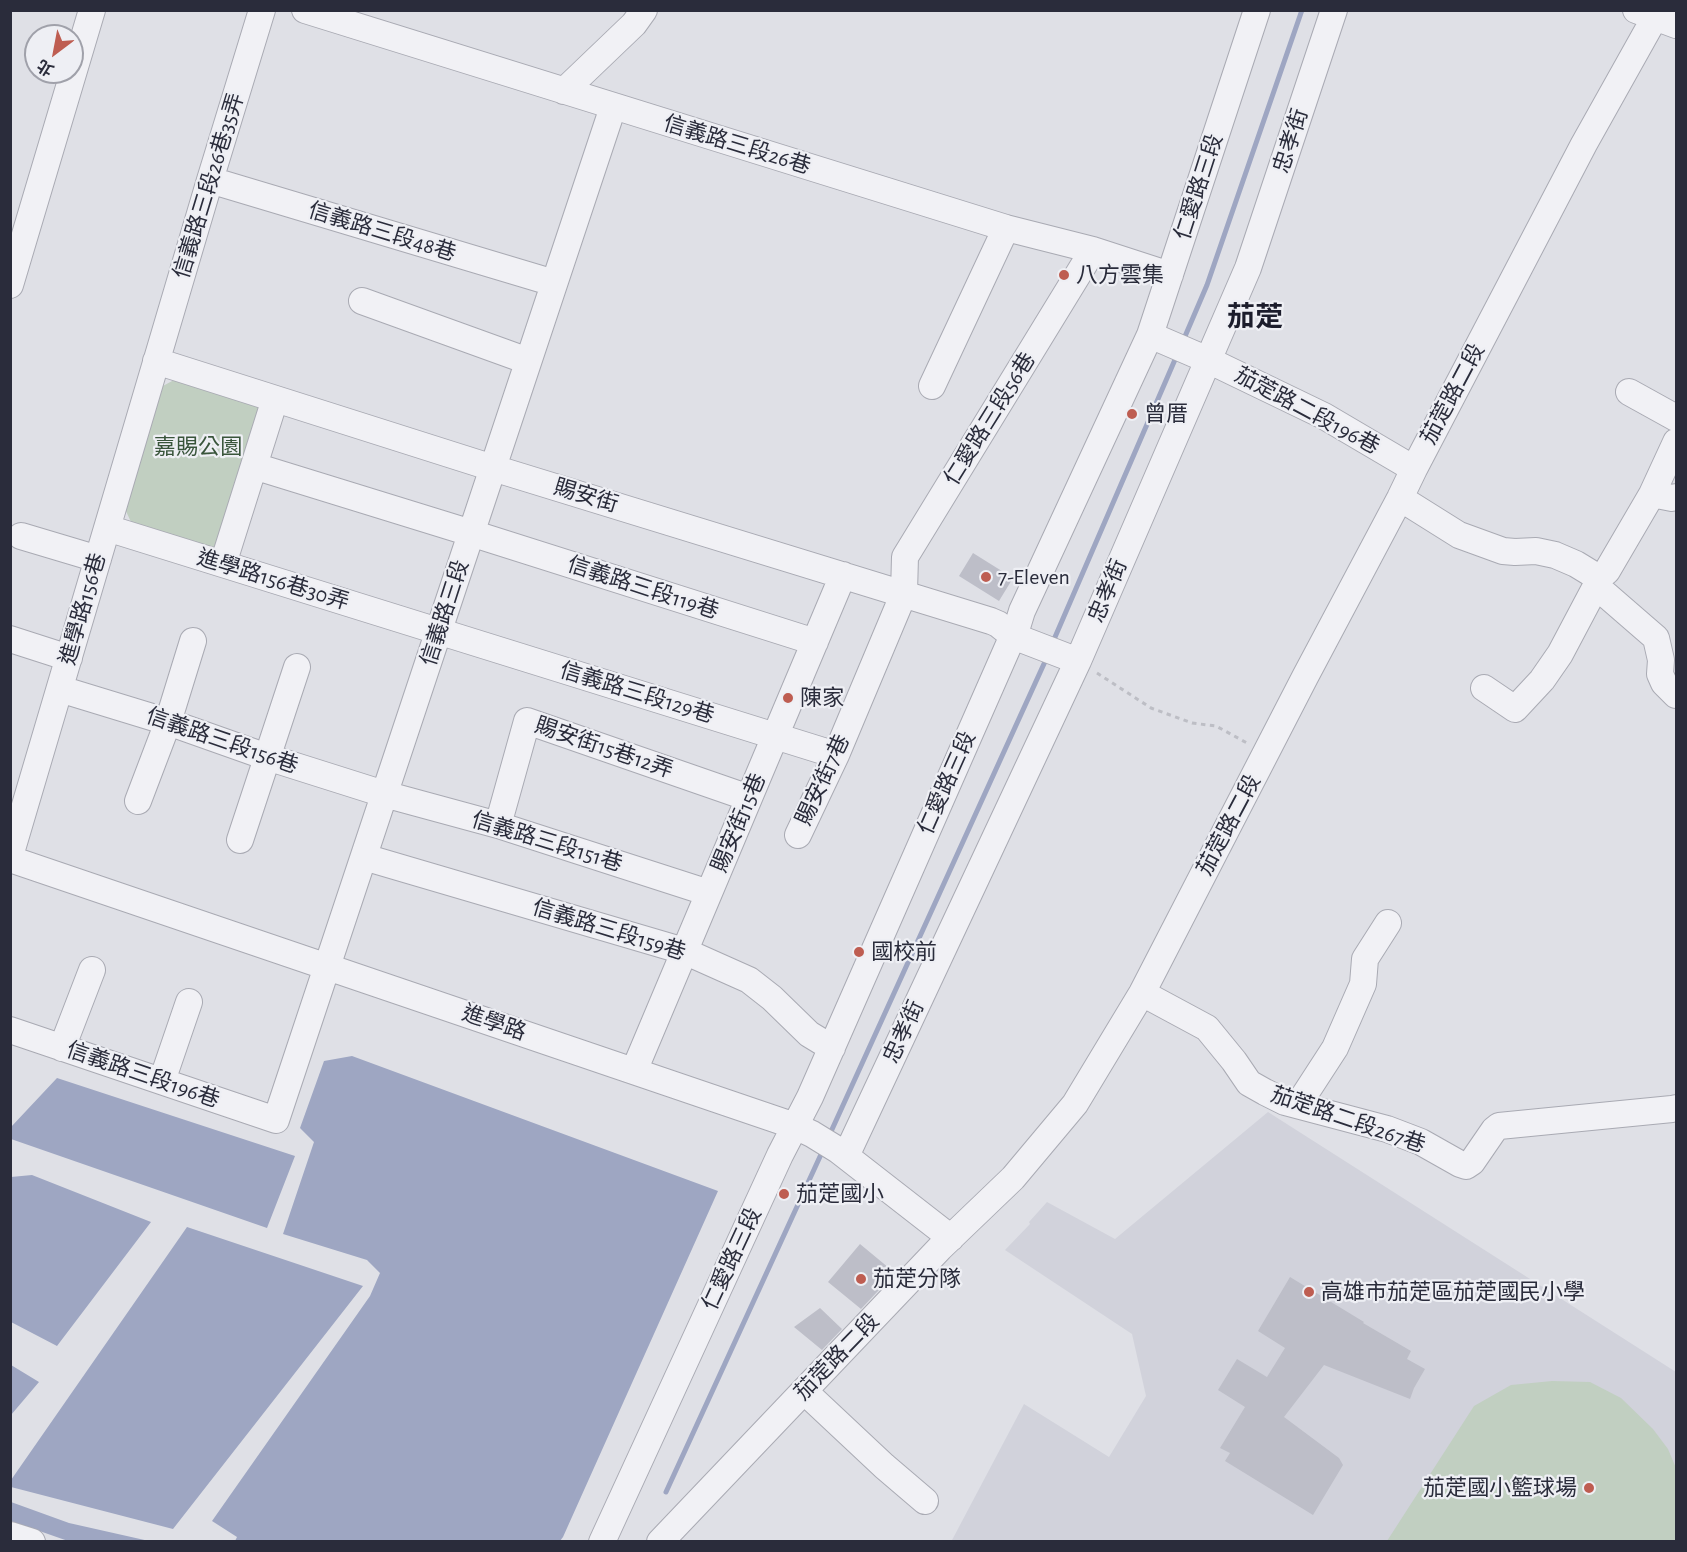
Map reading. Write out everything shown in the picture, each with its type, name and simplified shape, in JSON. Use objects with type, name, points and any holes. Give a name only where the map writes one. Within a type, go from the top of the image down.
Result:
[{"type":"street","points":[[10,285],[92,10]]},
{"type":"street","name":"信義路三段26巷35弄","points":[[156,361],[262,10]]},
{"type":"street","name":"信義路三段26巷","points":[[305,10],[1006,228],[1093,250],[1170,275]]},
{"type":"street","points":[[564,91],[634,24],[644,10]]},
{"type":"street","name":"仁愛路三段","points":[[602,1542],[780,1155],[803,1130],[832,1047],[1023,640],[1022,610],[1158,338],[1170,275],[1257,10]]},
{"type":"street","name":"忠孝街","points":[[842,1153],[1071,658],[1203,358],[1248,268],[1334,10]]},
{"type":"street","name":"茄萣路二段","points":[[660,1542],[951,1238],[1013,1178],[1075,1104],[1142,993],[1584,144],[1657,16]]},
{"type":"street","name":"信義路三段","points":[[276,1120],[613,106]]},
{"type":"street","name":"信義路三段48巷","points":[[210,180],[554,283]]},
{"type":"street","points":[[932,386],[1006,228]]},
{"type":"street","name":"仁愛路三段56巷","points":[[904,593],[905,557],[1093,250]]},
{"type":"street","points":[[362,301],[528,361]]},
{"type":"street","name":"茄萣路二段196巷","points":[[1158,338],[1324,416],[1414,469]]},
{"type":"street","name":"賜安街","points":[[156,361],[493,468],[991,621],[1023,640],[1071,658]]},
{"type":"street","name":"進學路156巷","points":[[10,858],[156,361]]},
{"type":"street","points":[[1629,392],[1677,418]]},
{"type":"street","points":[[223,564],[274,399]]},
{"type":"street","points":[[1484,687],[1515,709],[1542,680],[1560,654],[1598,581],[1664,495],[1677,442]]},
{"type":"street","name":"信義路三段119巷","points":[[254,466],[815,642]]},
{"type":"street","points":[[1400,498],[1459,535],[1503,551],[1536,550],[1555,555],[1594,575],[1656,638],[1661,660],[1660,674],[1664,683],[1677,694]]},
{"type":"street","name":"進學路156巷30弄","points":[[107,528],[439,631]]},
{"type":"street","points":[[21,536],[98,559]]},
{"type":"street","name":"賜安街15巷","points":[[634,1071],[843,575]]},
{"type":"street","name":"賜安街7巷","points":[[798,835],[836,755],[904,593]]},
{"type":"street","name":"信義路三段129巷","points":[[439,631],[836,755]]},
{"type":"street","points":[[10,639],[69,658]]},
{"type":"street","points":[[138,801],[168,722],[193,640]]},
{"type":"street","points":[[240,840],[297,667]]},
{"type":"street","name":"信義路三段156巷","points":[[60,689],[168,722],[267,757],[384,794]]},
{"type":"street","name":"賜安街15巷12弄","points":[[498,825],[527,721],[749,798]]},
{"type":"street","name":"信義路三段151巷","points":[[384,794],[498,825],[709,893]]},
{"type":"street","name":"信義路三段159巷","points":[[364,857],[684,951],[749,980],[772,998],[809,1034],[832,1047]]},
{"type":"street","name":"進學路","points":[[10,858],[803,1130],[842,1153],[951,1238]]},
{"type":"street","points":[[1298,1105],[1335,1048],[1363,984],[1365,959],[1388,923]]},
{"type":"street","points":[[63,1048],[92,970]]},
{"type":"street","name":"茄萣路二段267巷","points":[[1142,993],[1207,1028],[1249,1083],[1285,1102],[1387,1128],[1421,1142],[1466,1166],[1472,1162],[1499,1126],[1677,1108]]},
{"type":"street","points":[[162,1081],[189,1002]]},
{"type":"street","name":"信義路三段196巷","points":[[10,1030],[276,1120]]},
{"type":"street","points":[[804,1390],[884,1466],[926,1501]]},
{"type":"street","points":[[10,1535],[32,1542]]},
{"type":"path","points":[[1071,658],[1151,708],[1192,723],[1216,726],[1266,754]]},
{"type":"shaded area","name":"高雄市茄萣區茄萣國民小學","points":[[1268,1112],[1676,1372],[1676,1541],[951,1542],[1024,1404],[1109,1457],[1146,1396],[1132,1334],[1005,1250],[1047,1202],[1115,1239]]},
{"type":"green space","name":"嘉賜公園","points":[[174,380],[258,405],[264,414],[215,549],[131,522],[125,509],[161,387]]},
{"type":"green space","points":[[1552,1381],[1590,1382],[1621,1398],[1653,1429],[1668,1449],[1676,1468],[1676,1541],[1387,1541],[1474,1406],[1511,1385]]},
{"type":"water","points":[[352,1056],[718,1191],[560,1541],[235,1541],[237,1537],[212,1521],[370,1296],[380,1273],[367,1260],[283,1234],[314,1142],[300,1128],[324,1061]]},
{"type":"water","points":[[57,1078],[295,1156],[267,1228],[11,1139],[11,1127]]},
{"type":"water","points":[[32,1175],[151,1222],[57,1346],[11,1322],[11,1177]]},
{"type":"water","points":[[187,1227],[363,1286],[173,1529],[11,1487],[11,1480]]},
{"type":"water","points":[[11,1365],[39,1382],[11,1415]]},
{"type":"water","points":[[11,1502],[69,1523],[149,1541],[68,1541],[11,1521]]},
{"type":"building","name":"7-Eleven","points":[[973,553],[1013,578],[999,601],[959,576]]},
{"type":"building","points":[[860,1244],[895,1273],[861,1309],[828,1282]]},
{"type":"building","points":[[1290,1277],[1411,1351],[1407,1359],[1425,1369],[1410,1399],[1324,1365],[1284,1417],[1339,1458],[1343,1465],[1313,1515],[1225,1461],[1230,1453],[1220,1448],[1245,1407],[1218,1390],[1237,1359],[1267,1377],[1285,1348],[1258,1331]]},
{"type":"building","points":[[820,1308],[842,1329],[822,1350],[794,1327]]},
{"type":"waterway","points":[[1183,341],[1207,285],[1302,10]]},
{"type":"waterway","points":[[1052,644],[1177,355]]},
{"type":"waterway","points":[[829,1136],[1048,655]]},
{"type":"waterway","points":[[666,1492],[823,1150]]},
{"type":"place","name":"八方雲集","points":[[1064,275]]},
{"type":"place","name":"曾厝","points":[[1132,414]]},
{"type":"place","name":"7-Eleven","points":[[986,577]]},
{"type":"place","name":"陳家","points":[[788,698]]},
{"type":"place","name":"國校前","points":[[859,952]]},
{"type":"place","name":"茄萣國小","points":[[784,1194]]},
{"type":"place","name":"茄萣分隊","points":[[861,1279]]},
{"type":"place","name":"高雄市茄萣區茄萣國民小學","points":[[1309,1292]]},
{"type":"place","name":"茄萣國小籃球場","points":[[1589,1488]]},
{"type":"district","name":"茄萣","points":[[1255,318]]}]
